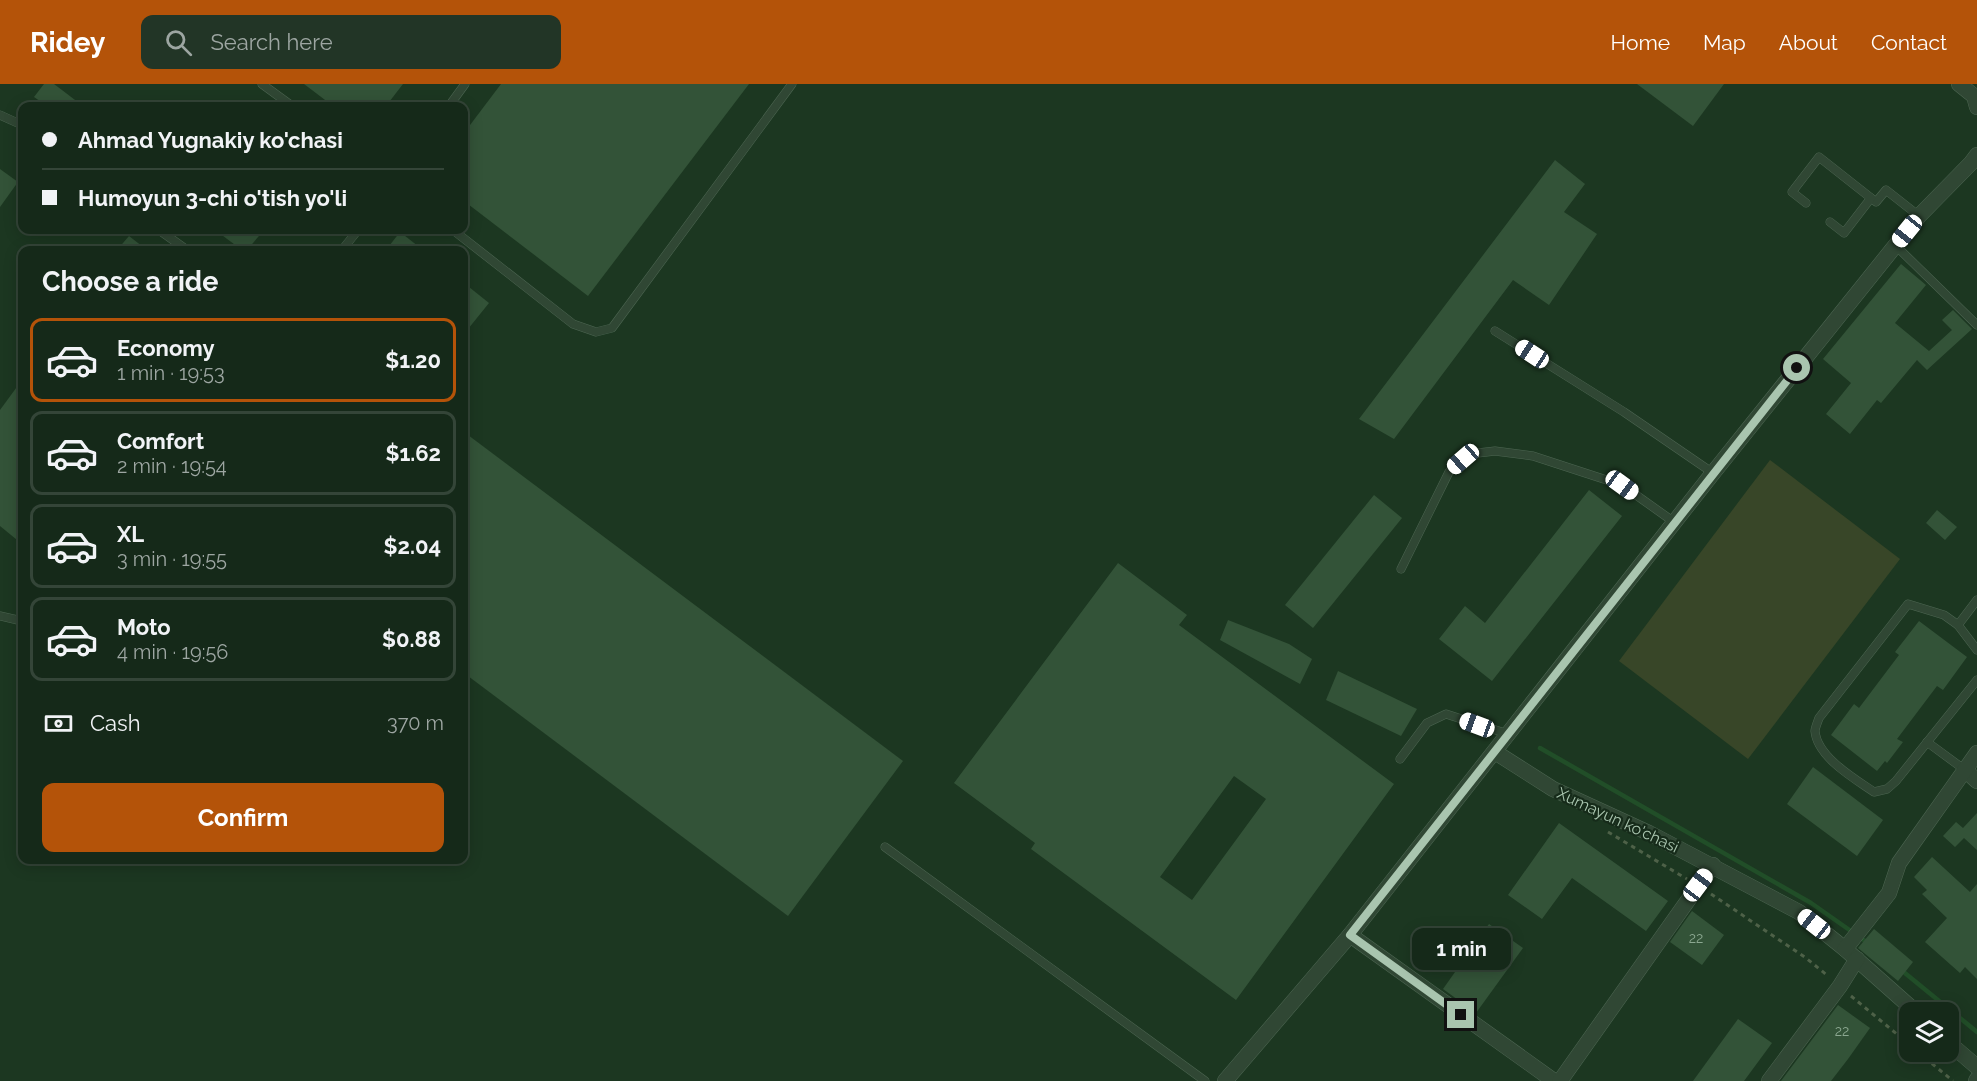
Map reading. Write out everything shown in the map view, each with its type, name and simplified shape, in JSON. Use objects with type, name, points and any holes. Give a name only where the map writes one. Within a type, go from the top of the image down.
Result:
[{"type":"street","points":[[1959,84],[1974,96],[1977,107]]},
{"type":"street","points":[[1225,1081],[1350,935],[1918,216],[1975,162]]},
{"type":"street","name":"Xumayun ko'chasi","points":[[1495,752],[1553,789],[1649,833],[1799,912],[1905,1002]]},
{"type":"street","points":[[1768,1081],[1840,986],[1851,954],[1889,893],[1899,863],[1977,753]]},
{"type":"street","points":[[1965,770],[1977,782]]},
{"type":"street","points":[[1560,1081],[1713,865]]},
{"type":"street","points":[[1350,935],[1554,1081]]},
{"type":"street","points":[[1959,1052],[1977,1068]]},
{"type":"lane","points":[[261,84],[286,102]]},
{"type":"lane","points":[[452,102],[465,84]]},
{"type":"lane","points":[[458,234],[573,324],[596,332],[612,328],[792,84]]},
{"type":"lane","points":[[0,116],[18,123]]},
{"type":"lane","points":[[1806,203],[1792,192],[1819,157],[1876,202],[1886,190],[1918,216]]},
{"type":"lane","points":[[1830,222],[1844,233],[1871,198]]},
{"type":"lane","points":[[165,234],[181,246]]},
{"type":"lane","points":[[345,246],[355,234]]},
{"type":"lane","points":[[1895,245],[1977,325]]},
{"type":"lane","points":[[1495,331],[1624,412],[1713,473]]},
{"type":"lane","points":[[1401,569],[1449,472],[1463,459],[1478,453],[1495,451],[1533,456],[1622,485],[1674,522]]},
{"type":"lane","points":[[1958,625],[1977,600]]},
{"type":"lane","points":[[1977,650],[1958,625],[1944,615],[1908,604],[1819,718],[1815,731],[1823,750],[1837,766],[1874,792],[1887,789],[1977,680]]},
{"type":"lane","points":[[0,616],[18,620]]},
{"type":"lane","points":[[1400,759],[1427,723],[1446,714],[1508,734]]},
{"type":"lane","points":[[1928,742],[1965,770]]},
{"type":"lane","points":[[885,848],[1174,1056],[1205,1081]]},
{"type":"path","points":[[1930,1062],[1953,1081]]},
{"type":"green space","points":[[1770,460],[1900,559],[1748,759],[1619,661]]},
{"type":"building","points":[[44,84],[54,84],[78,102],[41,102],[34,97]]},
{"type":"building","points":[[304,84],[403,84],[389,102],[328,102]]},
{"type":"building","points":[[501,84],[749,84],[588,296],[468,204],[468,128]]},
{"type":"building","points":[[1637,84],[1724,84],[1693,126]]},
{"type":"building","points":[[1555,160],[1585,184],[1564,212],[1597,234],[1549,305],[1513,280],[1394,439],[1359,419]]},
{"type":"building","points":[[0,169],[18,182],[0,207]]},
{"type":"building","points":[[220,234],[261,234],[250,246],[237,246]]},
{"type":"building","points":[[398,234],[403,234],[418,246],[389,246]]},
{"type":"building","points":[[129,236],[142,246],[120,246]]},
{"type":"building","points":[[1901,264],[1926,285],[1895,323],[1929,351],[1952,330],[1942,320],[1953,310],[1972,329],[1927,370],[1917,360],[1881,403],[1877,400],[1850,434],[1826,414],[1851,383],[1823,359]]},
{"type":"building","points":[[468,286],[489,303],[468,329]]},
{"type":"building","points":[[18,385],[18,541],[0,526],[0,410]]},
{"type":"building","points":[[468,435],[903,761],[788,916],[468,676]]},
{"type":"building","points":[[1589,490],[1622,516],[1492,681],[1439,639],[1465,606],[1485,623]]},
{"type":"building","points":[[1374,495],[1402,518],[1313,628],[1285,605]]},
{"type":"building","points":[[1937,510],[1957,527],[1945,540],[1926,523]]},
{"type":"building","points":[[1118,563],[1187,615],[1179,625],[1394,784],[1236,1000],[1031,849],[1035,843],[954,783]],"holes":[[[1234,776],[1266,799],[1192,900],[1160,877]]]},
{"type":"building","points":[[1228,620],[1289,644],[1312,659],[1300,684],[1220,640]]},
{"type":"building","points":[[1919,621],[1967,657],[1943,690],[1937,686],[1897,739],[1903,742],[1887,763],[1885,761],[1877,771],[1831,735],[1854,704],[1859,708],[1899,655],[1895,652]]},
{"type":"building","points":[[1338,671],[1417,709],[1401,736],[1326,700]]},
{"type":"building","points":[[1813,767],[1883,820],[1857,856],[1787,804]]},
{"type":"building","points":[[1977,813],[1977,850],[1964,838],[1955,847],[1943,836],[1956,822],[1963,828]]},
{"type":"building","points":[[1559,823],[1668,901],[1646,931],[1572,878],[1542,919],[1508,895]]},
{"type":"building","points":[[1932,857],[1970,892],[1977,884],[1977,979],[1965,967],[1960,973],[1925,942],[1947,918],[1922,894],[1927,890],[1914,877]]},
{"type":"building","points":[[1692,911],[1724,935],[1702,965],[1670,942]]},
{"type":"building","points":[[1489,924],[1523,948],[1476,1013],[1443,989]]},
{"type":"building","points":[[1874,929],[1913,962],[1898,981],[1858,948]]},
{"type":"building","points":[[1838,1005],[1870,1028],[1848,1059],[1831,1081],[1781,1081]]},
{"type":"building","points":[[1738,1019],[1772,1043],[1744,1081],[1693,1081]]},
{"type":"waterway","points":[[1540,748],[1811,903],[1868,943]]},
{"type":"waterway","points":[[1900,969],[1977,1032]]},
{"type":"route","points":[[1461,1015],[1350,935],[1797,368]]}]
